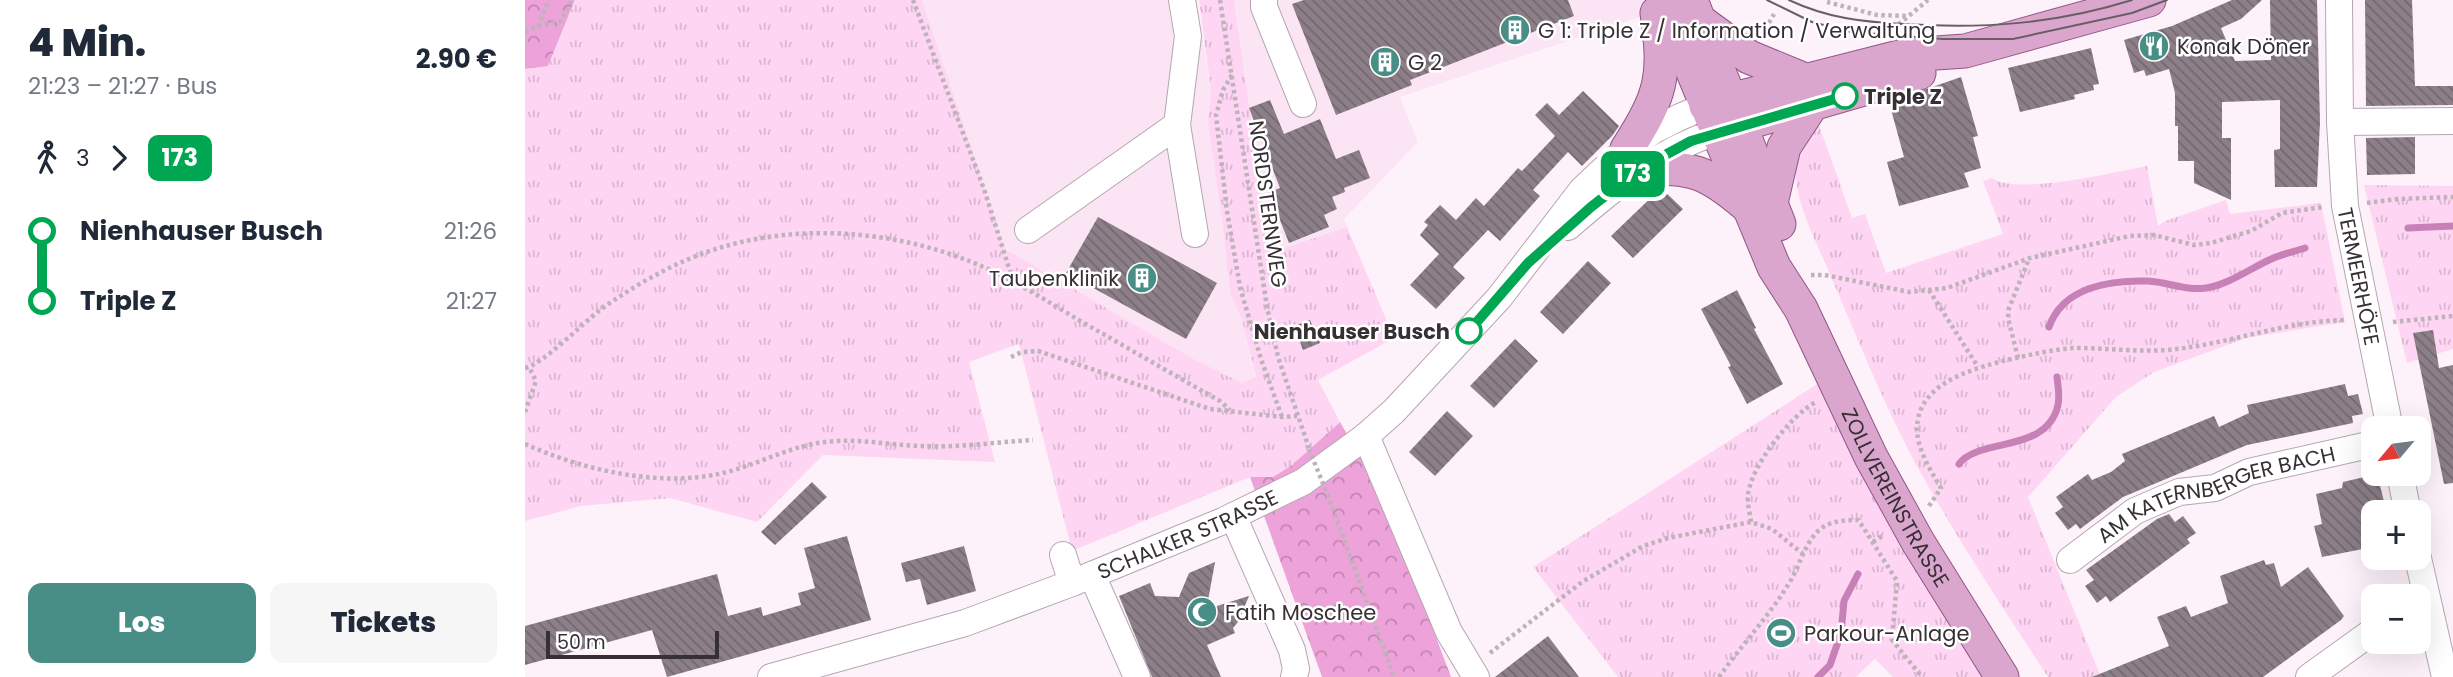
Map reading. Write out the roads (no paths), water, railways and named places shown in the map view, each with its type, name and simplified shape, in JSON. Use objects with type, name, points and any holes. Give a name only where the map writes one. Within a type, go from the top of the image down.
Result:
[{"type":"main road","points":[[1655,0],[1662,72],[1658,94],[1634,159],[1699,172],[1759,204],[1808,93]]},
{"type":"main road","points":[[1663,0],[1723,116]]},
{"type":"main road","points":[[1723,116],[1808,93],[1907,55],[1965,51],[2150,0]]},
{"type":"main road","points":[[1696,11],[1723,116]]},
{"type":"main road","points":[[1696,11],[1749,57],[1808,93]]},
{"type":"main road","name":"ZOLLVEREINSTRASSE","points":[[1723,116],[1759,204],[1800,276],[1801,309]]},
{"type":"main road","name":"ZOLLVEREINSTRASSE","points":[[1759,204],[1774,267],[1801,309],[1871,457],[1906,520],[2002,677]]},
{"type":"street","points":[[1182,0],[1188,36],[1177,125],[1195,234]]},
{"type":"street","points":[[1264,0],[1303,104]]},
{"type":"street","name":"TERMEERHÖFE","points":[[2339,0],[2340,122],[2345,206],[2387,416]]},
{"type":"street","name":"SCHALKER STRASSE","points":[[771,677],[965,623],[1082,579],[1233,516],[1303,482],[1366,436],[1394,411],[1477,323],[1528,263],[1582,190],[1634,159],[1680,145],[1723,116]]},
{"type":"street","points":[[2340,122],[2453,121]]},
{"type":"street","points":[[1028,230],[1177,125]]},
{"type":"street","points":[[1366,436],[1448,632],[1473,673]]},
{"type":"street","name":"AM KATERNBERGER BACH","points":[[2070,560],[2135,511],[2179,492],[2214,488],[2249,472],[2361,447]]},
{"type":"street","points":[[1233,516],[1292,650],[1296,668],[1294,677]]},
{"type":"street","points":[[1063,555],[1082,579],[1137,677]]},
{"type":"street","points":[[2431,609],[2443,626],[2445,677]]},
{"type":"street","points":[[2309,677],[2361,640]]},
{"type":"waterway","points":[[2408,228],[2453,226]]},
{"type":"waterway","points":[[2049,327],[2065,303],[2089,289],[2133,281],[2206,288],[2230,280],[2273,258],[2305,248]]},
{"type":"waterway","points":[[1959,464],[1981,450],[2012,443],[2041,431],[2051,420],[2058,405],[2057,377]]},
{"type":"waterway","points":[[1818,677],[1830,665],[1841,633],[1844,601],[1858,574]]},
{"type":"tram line","points":[[1767,0],[1812,22],[1851,32],[1943,39],[2013,39],[2132,13],[2167,0]]},
{"type":"tram line","points":[[1789,0],[1831,15],[1860,20],[1963,26],[2019,23],[2075,15],[2132,0]]},
{"type":"place","name":"G 1: Triple Z / Information / Verwaltung","points":[[1515,30]]},
{"type":"place","name":"Konak Döner","points":[[2154,46]]},
{"type":"place","name":"G 2","points":[[1385,62]]},
{"type":"place","name":"Triple Z","points":[[1845,96]]},
{"type":"place","name":"Taubenklinik","points":[[1142,278]]},
{"type":"place","name":"Nienhauser Busch","points":[[1469,331]]},
{"type":"place","name":"Fatih Moschee","points":[[1202,612]]},
{"type":"place","name":"Parkour-Anlage","points":[[1781,633]]}]
